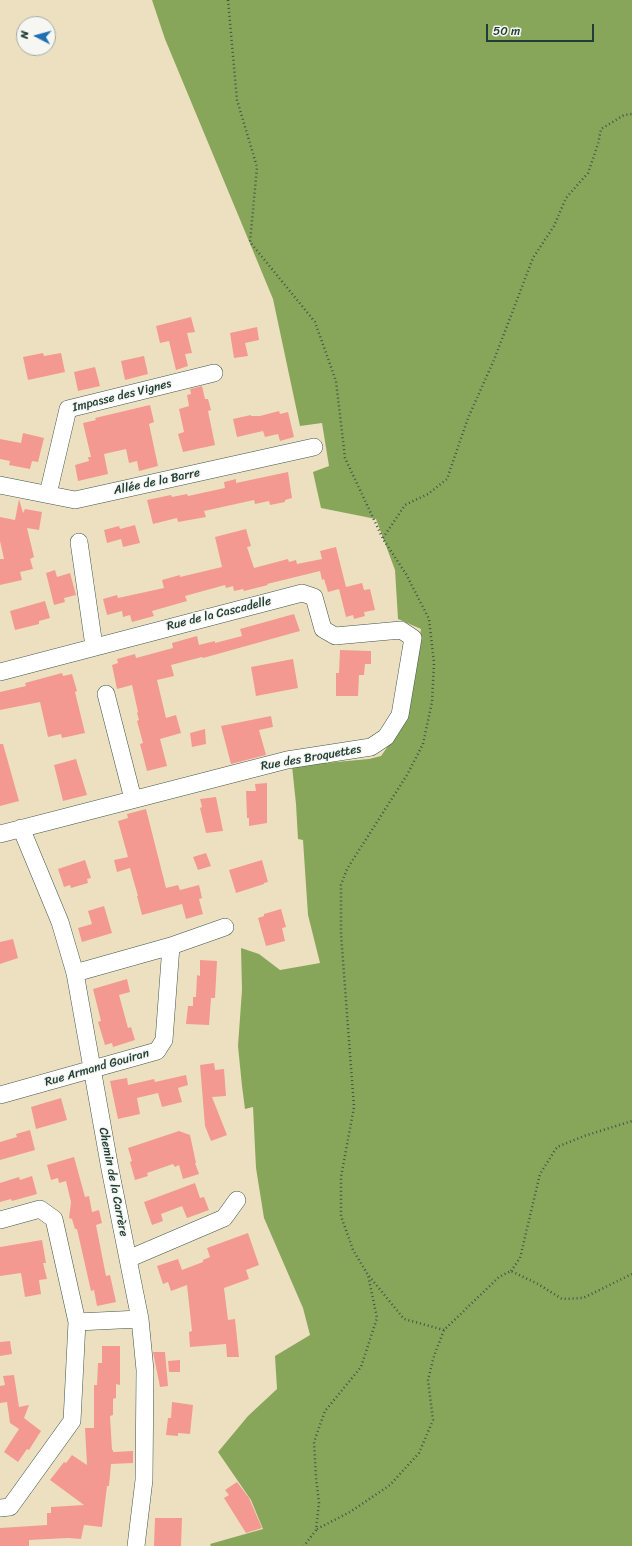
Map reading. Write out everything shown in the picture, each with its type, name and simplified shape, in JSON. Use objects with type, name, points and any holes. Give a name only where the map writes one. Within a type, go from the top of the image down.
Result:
[{"type":"street","name":"Impasse des Vignes","points":[[48,494],[68,409],[214,373]]},
{"type":"street","name":"Allée de la Barre","points":[[0,485],[75,500],[314,447]]},
{"type":"street","points":[[79,542],[94,646]]},
{"type":"street","name":"Rue de la Cascadelle","points":[[0,672],[94,646],[302,593],[314,597],[323,629],[335,636],[401,630],[413,638]]},
{"type":"street","name":"Rue des Broquettes","points":[[0,834],[287,760],[371,747],[386,737],[400,715],[413,638]]},
{"type":"street","points":[[106,694],[133,799]]},
{"type":"street","name":"Chemin de la Carrère","points":[[21,828],[60,922],[75,973],[110,1169],[140,1319],[145,1370],[144,1480],[136,1546]]},
{"type":"street","points":[[75,973],[170,946],[225,927]]},
{"type":"street","name":"Rue Armand Gouiran","points":[[0,1095],[157,1052],[164,1040],[170,946]]},
{"type":"street","points":[[128,1259],[224,1218],[237,1200]]},
{"type":"street","points":[[0,1220],[40,1209],[54,1219],[77,1322],[72,1421],[10,1507],[0,1508]]},
{"type":"street","points":[[77,1322],[140,1319]]},
{"type":"path","points":[[228,0],[237,100],[256,167],[250,242],[315,322],[336,381],[345,458],[383,539],[406,574],[429,619],[434,663],[432,702],[423,744],[407,775],[347,869],[341,885],[341,934],[354,1107],[342,1177],[341,1216],[353,1250],[368,1275],[404,1319],[444,1330]]},
{"type":"path","points":[[383,539],[405,505],[428,494],[446,479],[468,418],[494,360],[533,258],[554,226],[566,198],[588,174],[598,144],[601,129],[624,115],[632,114]]},
{"type":"path","points":[[304,1546],[316,1530],[350,1512],[390,1485],[419,1453],[433,1420],[428,1380],[434,1356],[444,1330],[500,1277],[511,1271],[520,1258],[540,1174],[557,1147],[584,1136],[632,1121]]},
{"type":"path","points":[[511,1271],[538,1284],[562,1299],[583,1298],[632,1274]]},
{"type":"path","points":[[316,1530],[319,1503],[314,1442],[325,1411],[361,1367],[377,1318],[368,1275]]},
{"type":"green space","points":[[152,0],[632,0],[632,1546],[211,1546],[210,1544],[263,1529],[251,1500],[218,1452],[248,1416],[277,1389],[275,1356],[310,1335],[303,1308],[264,1218],[256,1168],[253,1107],[245,1109],[238,1046],[242,990],[241,948],[259,954],[280,970],[320,963],[308,915],[303,840],[298,839],[292,766],[369,759],[381,756],[400,729],[409,709],[421,629],[398,619],[395,570],[376,519],[321,508],[313,472],[329,466],[322,423],[300,426],[273,299],[165,39]]},
{"type":"building","points":[[191,317],[195,332],[187,333],[192,353],[185,354],[188,366],[176,370],[169,341],[160,343],[156,326]]},
{"type":"building","points":[[257,327],[259,340],[245,343],[248,356],[234,358],[230,333]]},
{"type":"building","points":[[43,353],[44,356],[61,353],[65,372],[28,380],[23,357]]},
{"type":"building","points":[[144,356],[148,374],[125,380],[121,361]]},
{"type":"building","points":[[95,367],[100,386],[78,391],[74,372]]},
{"type":"building","points":[[202,386],[205,399],[208,399],[211,410],[208,411],[215,445],[183,452],[178,434],[184,432],[179,409],[189,406],[187,395],[191,394],[190,389]]},
{"type":"building","points":[[150,405],[154,422],[149,424],[158,466],[139,471],[137,461],[129,463],[126,449],[104,454],[108,474],[78,481],[75,465],[89,461],[88,457],[91,457],[83,423],[96,420],[95,418]]},
{"type":"building","points":[[279,411],[280,414],[288,412],[294,437],[280,441],[278,434],[265,437],[263,431],[237,437],[233,419],[251,415],[260,416]]},
{"type":"building","points":[[23,433],[44,438],[38,462],[32,461],[30,469],[9,465],[10,461],[0,459],[0,439],[21,443]]},
{"type":"building","points":[[288,472],[292,498],[285,500],[285,502],[270,505],[269,501],[255,504],[254,500],[204,511],[206,517],[178,522],[177,518],[153,524],[147,500],[171,495],[172,497],[187,494],[188,496],[225,488],[224,482],[236,479],[236,483]]},
{"type":"building","points":[[19,499],[23,513],[25,509],[42,512],[39,530],[27,528],[34,557],[30,559],[33,569],[20,572],[22,580],[0,585],[0,559],[4,559],[0,541],[0,517],[15,520]]},
{"type":"building","points":[[135,525],[140,543],[123,547],[121,539],[107,543],[104,530],[119,526],[120,529]]},
{"type":"building","points":[[246,529],[251,546],[247,547],[254,568],[288,559],[289,562],[296,560],[297,564],[322,559],[320,551],[336,547],[346,587],[362,583],[364,590],[370,589],[375,610],[364,612],[365,616],[354,619],[353,615],[346,617],[339,589],[328,592],[324,579],[322,580],[320,571],[244,591],[243,589],[234,591],[233,586],[226,588],[225,585],[185,596],[187,601],[152,611],[154,616],[132,622],[130,615],[123,617],[122,611],[107,615],[103,599],[117,595],[118,598],[164,588],[162,580],[222,567],[215,537]]},
{"type":"building","points":[[55,570],[57,577],[70,573],[76,595],[64,598],[65,602],[54,605],[46,573]]},
{"type":"building","points":[[45,601],[50,618],[39,621],[39,624],[15,630],[10,611]]},
{"type":"building","points":[[294,614],[300,631],[203,658],[171,665],[174,676],[157,680],[166,718],[176,715],[181,733],[160,739],[167,766],[147,771],[140,744],[143,743],[137,721],[139,720],[138,712],[132,685],[117,689],[112,665],[118,663],[117,659],[135,654],[136,658],[173,648],[172,643],[197,636],[199,645],[215,641],[215,643],[242,636],[240,629]]},
{"type":"building","points":[[340,650],[371,651],[371,664],[365,664],[364,675],[359,675],[358,696],[336,696],[336,673],[339,673]]},
{"type":"building","points":[[293,659],[298,688],[256,696],[251,667]]},
{"type":"building","points":[[62,673],[63,676],[72,674],[77,691],[75,692],[85,733],[62,738],[61,734],[48,737],[40,702],[0,710],[0,692],[26,686],[25,683]]},
{"type":"building","points":[[271,716],[273,727],[259,730],[266,755],[231,764],[221,726]]},
{"type":"building","points":[[205,729],[206,744],[192,747],[190,733]]},
{"type":"building","points":[[0,744],[3,744],[19,801],[0,806]]},
{"type":"building","points":[[76,759],[87,795],[63,801],[54,765]]},
{"type":"building","points":[[267,783],[267,823],[249,826],[249,818],[247,818],[246,791],[256,791],[255,784]]},
{"type":"building","points":[[216,797],[223,831],[206,833],[200,808],[202,807],[200,799]]},
{"type":"building","points":[[146,809],[166,888],[178,885],[180,890],[199,885],[202,898],[199,899],[203,914],[186,919],[182,904],[142,915],[130,868],[117,872],[114,860],[128,857],[118,821],[128,818],[127,814]]},
{"type":"building","points":[[206,853],[211,866],[198,870],[193,857]]},
{"type":"building","points":[[85,860],[91,878],[87,879],[88,883],[71,888],[70,885],[64,887],[58,869]]},
{"type":"building","points":[[262,860],[268,882],[236,893],[229,870]]},
{"type":"building","points":[[104,906],[112,933],[82,942],[78,928],[92,924],[88,911]]},
{"type":"building","points":[[281,909],[286,927],[282,928],[285,941],[266,946],[258,918],[264,916],[264,914]]},
{"type":"building","points":[[13,939],[18,958],[0,964],[0,942]]},
{"type":"building","points":[[200,960],[217,961],[215,998],[211,998],[209,1025],[186,1024],[188,1006],[193,1006],[193,997],[196,997],[197,975],[200,976]]},
{"type":"building","points":[[127,979],[130,992],[119,995],[128,1028],[131,1027],[135,1040],[113,1047],[112,1043],[105,1045],[98,1022],[101,1021],[93,989]]},
{"type":"building","points":[[214,1063],[215,1070],[224,1069],[226,1096],[212,1097],[227,1135],[211,1141],[205,1126],[200,1065]]},
{"type":"building","points":[[186,1075],[188,1085],[178,1088],[182,1102],[162,1107],[158,1093],[137,1098],[140,1114],[118,1119],[110,1081],[127,1078],[128,1085],[154,1079],[155,1082]]},
{"type":"building","points":[[61,1098],[67,1120],[36,1129],[31,1107]]},
{"type":"building","points":[[30,1130],[35,1150],[0,1160],[0,1142],[17,1137],[16,1134]]},
{"type":"building","points":[[179,1131],[190,1135],[195,1163],[199,1174],[183,1179],[179,1165],[175,1167],[173,1164],[147,1173],[148,1176],[135,1180],[128,1148]]},
{"type":"building","points":[[74,1157],[85,1197],[89,1196],[92,1212],[99,1210],[102,1223],[96,1225],[106,1276],[110,1275],[116,1302],[97,1306],[94,1290],[91,1291],[77,1229],[75,1229],[72,1219],[69,1218],[71,1202],[66,1181],[59,1183],[58,1178],[51,1180],[47,1165]]},
{"type":"building","points":[[32,1176],[37,1194],[12,1201],[11,1199],[0,1202],[0,1183],[19,1177],[20,1180]]},
{"type":"building","points":[[195,1183],[200,1198],[204,1197],[209,1210],[187,1218],[182,1206],[161,1214],[163,1221],[152,1225],[144,1202]]},
{"type":"building","points":[[248,1233],[259,1265],[246,1270],[249,1279],[224,1288],[228,1320],[235,1319],[239,1357],[227,1357],[226,1344],[190,1347],[189,1332],[192,1331],[187,1285],[171,1291],[168,1282],[163,1284],[157,1266],[178,1259],[182,1270],[203,1262],[203,1260],[210,1257],[207,1248]]},
{"type":"building","points":[[42,1240],[46,1263],[43,1263],[47,1279],[39,1280],[41,1294],[25,1297],[21,1273],[0,1276],[0,1247]]},
{"type":"building","points":[[10,1341],[12,1354],[0,1356],[0,1342]]},
{"type":"building","points":[[102,1346],[120,1346],[120,1385],[116,1384],[116,1398],[113,1399],[113,1415],[110,1416],[112,1450],[113,1452],[133,1451],[133,1463],[111,1464],[102,1527],[84,1525],[81,1539],[68,1538],[29,1540],[29,1546],[0,1546],[0,1528],[47,1525],[47,1513],[51,1513],[51,1507],[84,1505],[50,1480],[64,1462],[66,1463],[72,1455],[87,1465],[85,1428],[94,1428],[94,1385],[97,1385],[98,1363],[102,1363]]},
{"type":"building","points":[[153,1352],[165,1352],[168,1386],[160,1387]]},
{"type":"building","points":[[180,1360],[180,1372],[169,1372],[168,1361]]},
{"type":"building","points":[[14,1375],[19,1407],[29,1405],[24,1418],[41,1431],[29,1450],[27,1449],[18,1462],[4,1452],[19,1429],[10,1423],[7,1402],[0,1403],[0,1386],[5,1385],[3,1376]]},
{"type":"building","points":[[172,1402],[193,1405],[190,1434],[178,1433],[178,1436],[166,1435],[168,1418],[171,1418]]},
{"type":"building","points":[[237,1482],[249,1498],[262,1528],[246,1533],[224,1498],[229,1495],[225,1490]]},
{"type":"building","points":[[155,1518],[182,1518],[181,1546],[154,1546]]}]
